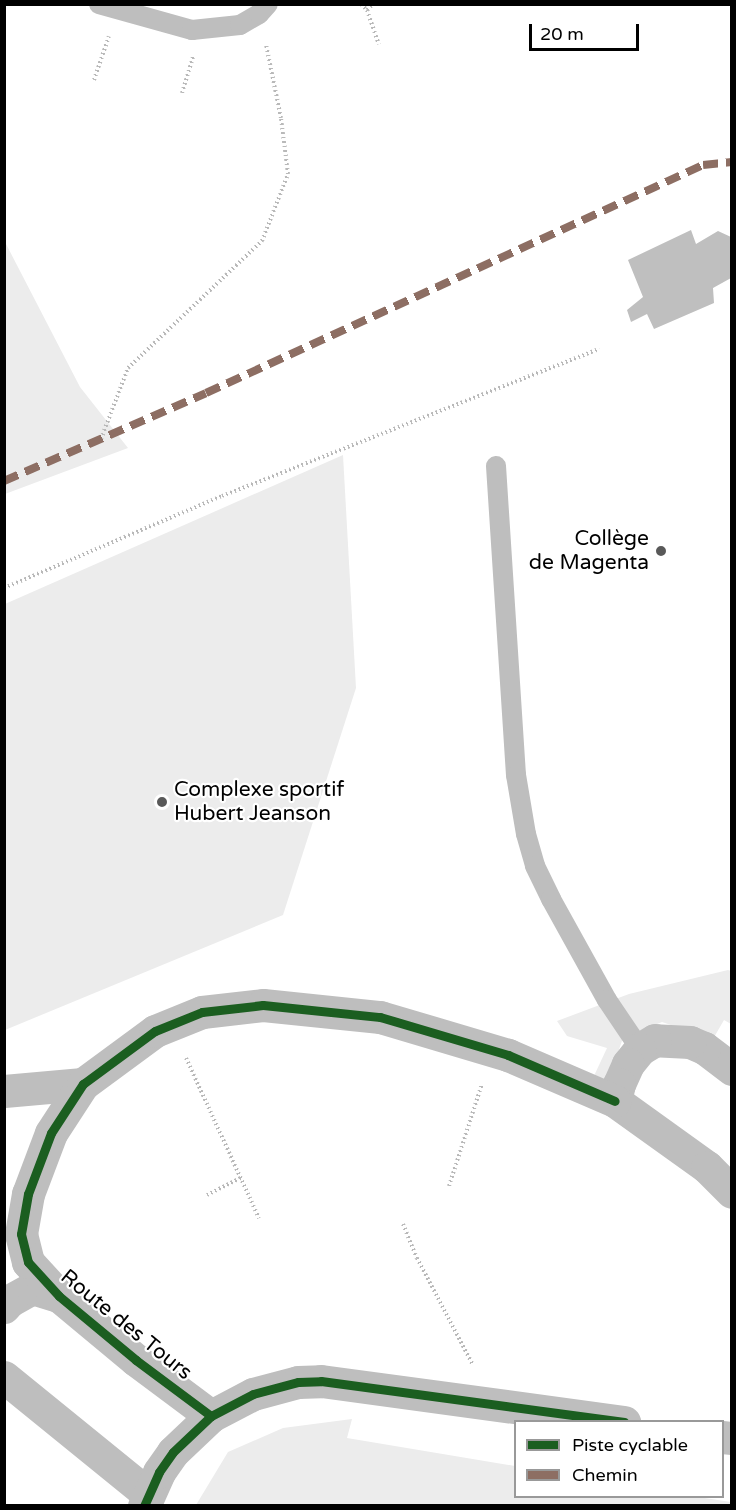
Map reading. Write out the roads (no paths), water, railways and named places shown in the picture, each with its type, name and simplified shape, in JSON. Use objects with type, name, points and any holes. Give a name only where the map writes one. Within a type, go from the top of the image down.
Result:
[{"type":"street","name":"Route des Tours","points":[[211,1416],[136,1360],[59,1296],[27,1262],[21,1234],[28,1194],[48,1141],[83,1084],[155,1031],[202,1012],[263,1005],[380,1017],[493,1050],[615,1101],[707,1167],[732,1192]]},
{"type":"street","points":[[615,1101],[619,1084],[640,1049],[655,1040],[690,1042],[704,1048],[732,1069]]},
{"type":"street","points":[[4,1091],[83,1084]]},
{"type":"street","name":"Route des Tours","points":[[4,1307],[9,1301],[32,1288],[59,1296]]},
{"type":"street","points":[[4,1377],[146,1500],[173,1452],[211,1416],[253,1394],[298,1382],[321,1381],[609,1420]]},
{"type":"lane","points":[[99,4],[192,30],[232,27],[264,9]]},
{"type":"lane","points":[[496,466],[516,775],[526,834],[535,866],[551,899],[607,1000],[640,1049]]},
{"type":"place","name":"Collège de Magenta","points":[[661,551]]},
{"type":"place","name":"Complexe sportif Hubert Jeanson","points":[[162,802]]}]
